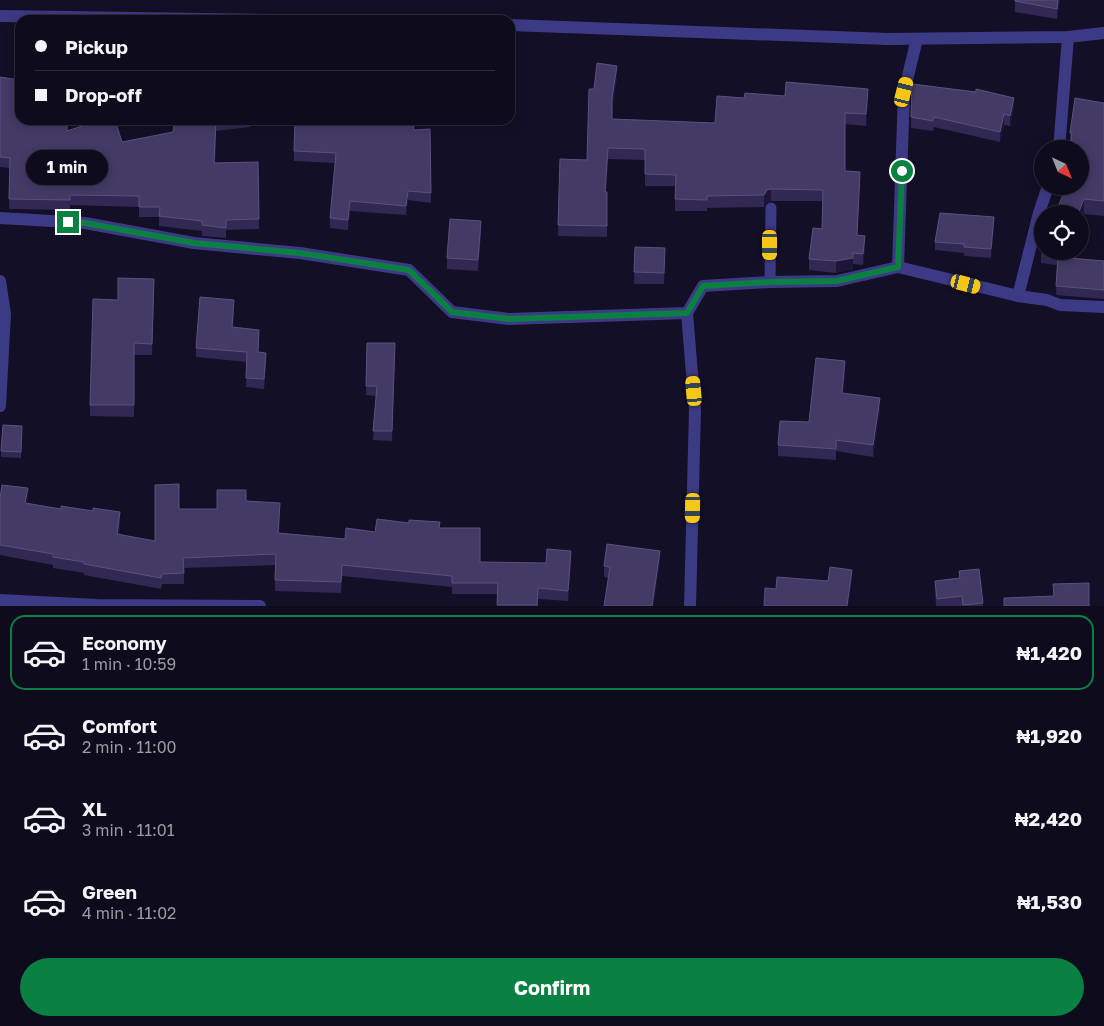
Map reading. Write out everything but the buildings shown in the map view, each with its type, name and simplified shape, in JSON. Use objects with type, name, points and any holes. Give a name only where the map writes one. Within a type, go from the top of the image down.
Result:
[{"type":"street","points":[[0,16],[15,16]]},
{"type":"street","points":[[515,25],[888,40],[1068,38],[1104,33]]},
{"type":"street","points":[[1060,140],[1068,38]]},
{"type":"street","points":[[898,267],[904,92],[916,39]]},
{"type":"street","points":[[1018,296],[1045,195]]},
{"type":"street","points":[[0,218],[85,223],[194,243],[300,253],[409,270],[452,312],[509,319],[687,313]]},
{"type":"street","points":[[690,606],[695,410],[687,313],[703,286],[837,281],[898,267],[1018,296],[1047,300],[1060,305],[1104,307]]},
{"type":"street","points":[[0,281],[5,314],[0,406]]},
{"type":"street","points":[[0,600],[97,605],[260,606]]},
{"type":"lane","points":[[770,282],[771,208]]},
{"type":"route","points":[[68,222],[85,223],[194,243],[300,253],[409,270],[452,312],[509,319],[687,313],[703,286],[837,281],[898,267],[902,171]]}]
